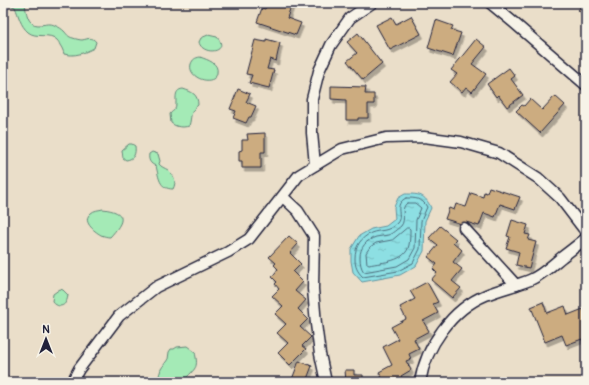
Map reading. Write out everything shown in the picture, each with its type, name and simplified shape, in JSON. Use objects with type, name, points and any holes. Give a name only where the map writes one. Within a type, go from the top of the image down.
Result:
[{"type":"street","points":[[315,165],[312,132],[312,99],[319,71],[331,45],[350,18],[372,3]]},
{"type":"street","points":[[490,3],[586,84]]},
{"type":"street","points":[[72,382],[79,369],[119,316],[156,287],[228,252],[249,239],[299,175],[342,149],[386,138],[424,138],[461,142],[499,153],[538,178],[560,198],[586,232]]},
{"type":"street","points":[[283,197],[298,211],[314,236],[313,289],[320,354],[326,382]]},
{"type":"street","points":[[464,228],[516,285]]},
{"type":"street","points":[[420,382],[427,359],[438,336],[454,317],[471,302],[500,289],[530,280],[546,270],[586,238]]},
{"type":"green space","points":[[3,3],[25,3],[31,23],[38,25],[54,25],[70,37],[77,39],[93,39],[96,42],[94,48],[76,55],[64,54],[57,40],[51,36],[35,35],[28,32],[21,23],[15,7]]},
{"type":"green space","points":[[208,35],[217,37],[221,46],[218,49],[210,51],[201,46],[199,42],[201,38]]},
{"type":"green space","points":[[200,57],[215,64],[217,73],[212,80],[202,79],[193,74],[191,64],[194,59]]},
{"type":"green space","points":[[183,89],[196,96],[198,105],[192,112],[189,126],[182,127],[171,123],[170,114],[176,106],[176,94]]},
{"type":"green space","points":[[129,144],[135,146],[135,151],[133,157],[126,160],[123,158],[122,150]]},
{"type":"green space","points":[[152,152],[158,154],[160,161],[159,164],[172,174],[175,181],[173,189],[165,187],[160,182],[156,166],[149,160],[149,154]]},
{"type":"green space","points":[[103,209],[116,212],[121,218],[119,226],[110,237],[103,236],[98,233],[90,226],[87,219],[91,213]]},
{"type":"green space","points":[[60,289],[68,295],[66,302],[62,306],[55,304],[52,301],[53,294]]},
{"type":"green space","points":[[187,346],[195,352],[196,366],[186,378],[186,382],[159,382],[158,379],[161,369],[168,359],[171,349]]},
{"type":"water","points":[[405,194],[414,194],[424,197],[431,208],[425,221],[424,251],[416,266],[400,275],[362,282],[353,272],[351,249],[359,236],[371,229],[386,226],[395,219],[394,207],[398,198]]},
{"type":"building","points":[[267,3],[292,3],[287,18],[301,23],[296,35],[257,22],[262,8],[265,9]]},
{"type":"building","points":[[584,3],[586,3],[586,17],[578,10]]},
{"type":"building","points":[[411,16],[421,34],[390,50],[376,25],[392,17],[396,24]]},
{"type":"building","points":[[436,20],[453,26],[451,30],[461,33],[453,56],[428,48]]},
{"type":"building","points":[[358,33],[382,64],[363,80],[347,61],[357,53],[347,42]]},
{"type":"building","points":[[266,39],[280,43],[276,61],[270,59],[267,69],[274,70],[269,88],[249,83],[252,75],[246,74],[255,40],[266,42]]},
{"type":"building","points":[[476,39],[486,47],[472,64],[486,74],[472,92],[466,87],[462,92],[450,82],[457,74],[451,70]]},
{"type":"building","points":[[509,68],[515,76],[511,79],[523,95],[507,107],[498,95],[496,97],[487,84]]},
{"type":"building","points":[[331,86],[366,87],[365,94],[374,94],[374,104],[368,104],[368,118],[346,120],[346,100],[331,99]]},
{"type":"building","points":[[238,89],[250,94],[246,102],[256,106],[251,117],[249,117],[246,123],[233,118],[236,111],[230,109]]},
{"type":"building","points":[[555,96],[565,105],[540,133],[516,111],[522,105],[524,106],[530,99],[542,110]]},
{"type":"building","points":[[265,133],[265,152],[261,152],[261,168],[242,168],[242,161],[239,161],[239,151],[242,150],[242,140],[248,140],[247,134]]},
{"type":"building","points":[[489,187],[520,197],[515,209],[500,204],[495,217],[484,213],[479,226],[466,222],[465,225],[445,219],[449,208],[454,210],[456,204],[466,207],[471,193],[483,197],[484,192],[487,193]]},
{"type":"building","points":[[512,220],[528,225],[525,234],[530,235],[528,240],[536,242],[529,268],[516,265],[519,252],[506,248],[510,237],[507,236]]},
{"type":"building","points":[[440,226],[456,239],[453,242],[462,250],[453,262],[462,269],[452,281],[461,288],[452,298],[431,280],[437,273],[433,269],[437,264],[428,257],[438,245],[429,238]]},
{"type":"building","points":[[289,236],[298,244],[290,253],[301,264],[293,272],[303,282],[295,291],[306,300],[298,309],[308,319],[300,327],[311,337],[302,346],[306,349],[290,365],[278,353],[288,343],[277,333],[286,324],[275,314],[283,306],[272,296],[279,289],[275,284],[277,282],[272,277],[278,269],[274,265],[276,263],[269,257]]},
{"type":"building","points":[[427,282],[438,302],[433,304],[438,313],[423,321],[429,331],[414,339],[419,349],[409,354],[411,359],[406,361],[411,370],[401,376],[404,382],[384,382],[379,372],[392,365],[383,347],[398,339],[391,327],[406,319],[400,307],[415,299],[410,291]]},
{"type":"building","points":[[543,302],[547,313],[565,306],[568,315],[583,309],[586,314],[586,347],[582,339],[566,345],[562,335],[545,342],[531,307]]},
{"type":"building","points":[[299,361],[312,366],[307,379],[315,382],[291,382]]},
{"type":"building","points":[[345,370],[354,370],[354,375],[363,375],[363,382],[346,382]]}]
